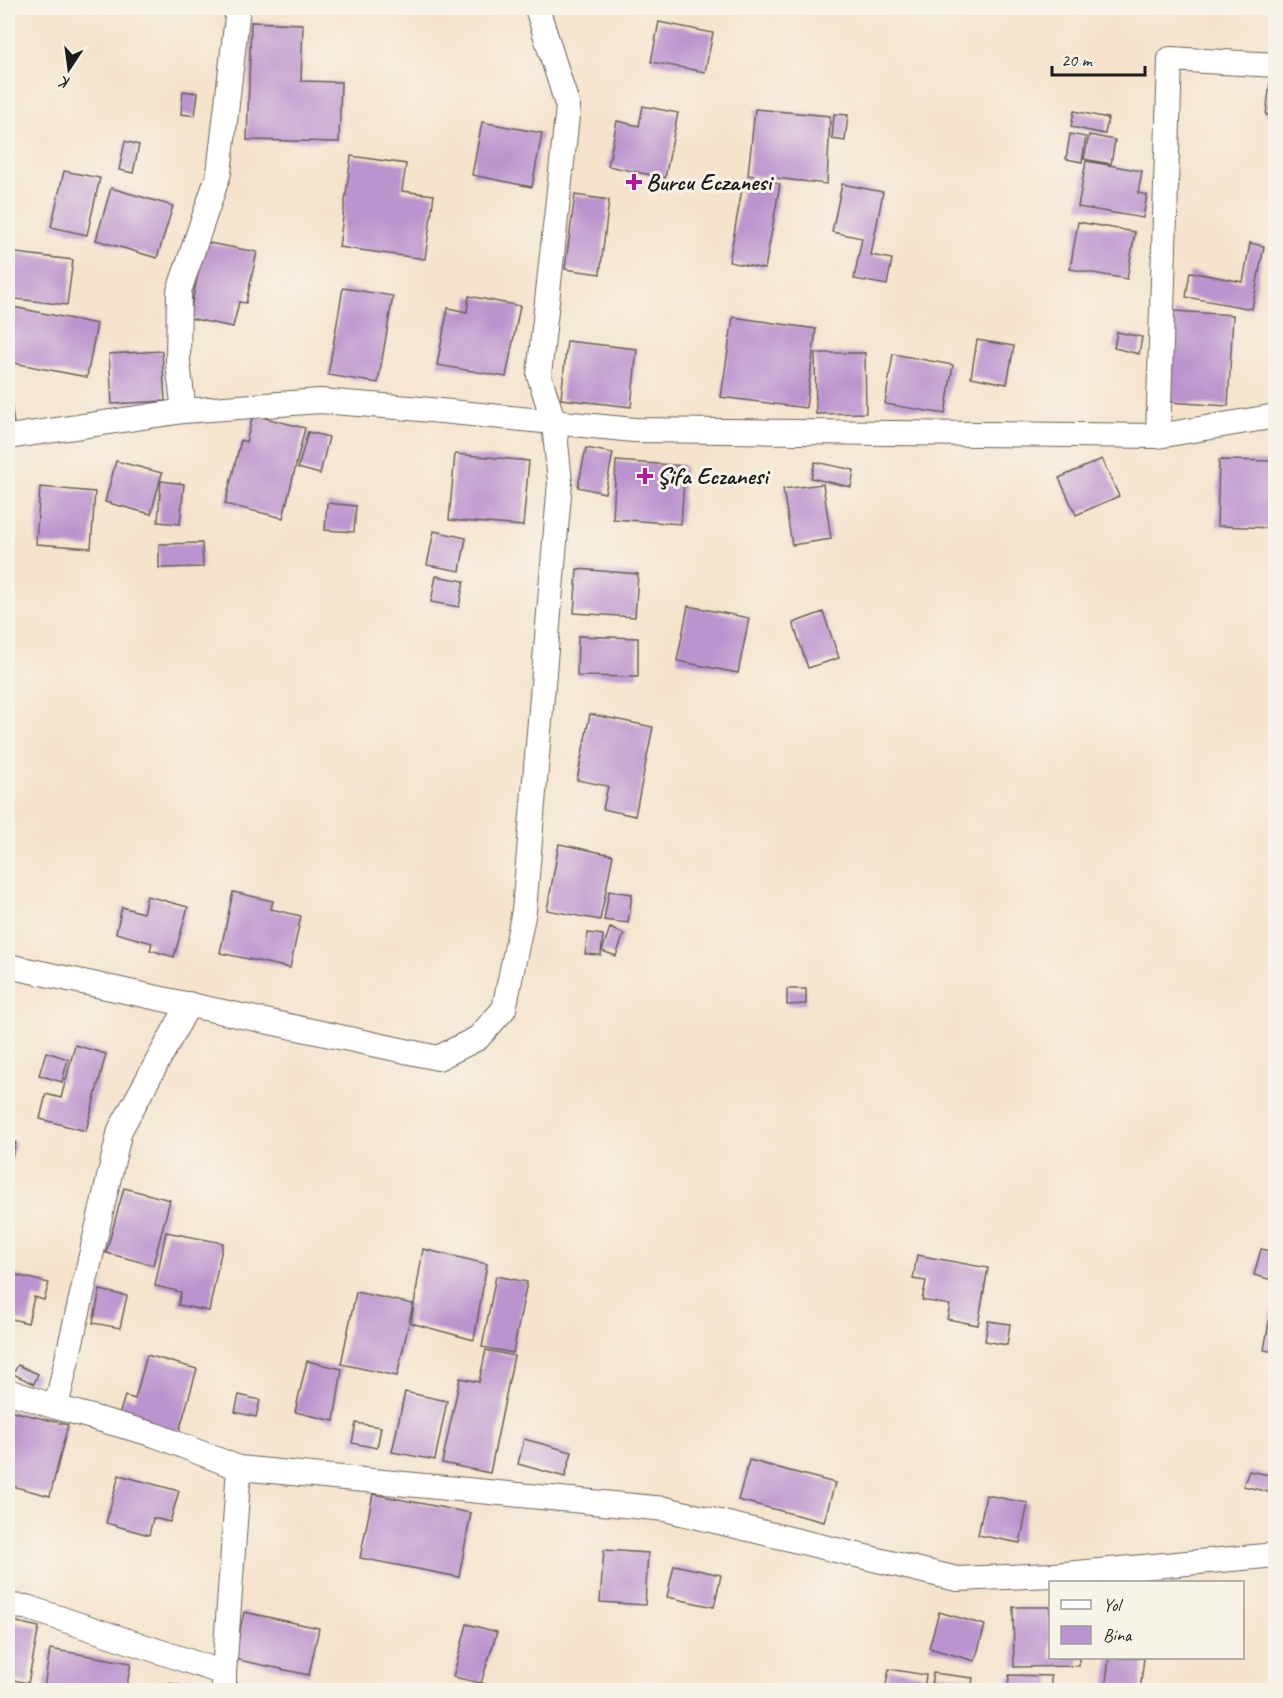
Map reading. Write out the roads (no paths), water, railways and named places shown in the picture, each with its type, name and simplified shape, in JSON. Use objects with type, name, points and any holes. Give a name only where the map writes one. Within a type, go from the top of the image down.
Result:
[{"type":"street","points":[[184,411],[178,363],[179,291],[219,173],[238,8]]},
{"type":"street","points":[[8,966],[438,1058],[478,1038],[504,1009],[524,912],[560,483],[554,423],[539,375],[568,107],[537,8]]},
{"type":"street","points":[[1158,436],[1170,59],[1275,65]]},
{"type":"street","points":[[8,437],[184,411],[320,401],[634,430],[1158,436],[1275,416]]},
{"type":"street","points":[[56,1407],[120,1130],[189,1004]]},
{"type":"street","points":[[8,1391],[155,1435],[239,1468],[665,1509],[957,1579],[1054,1575],[1275,1555]]},
{"type":"street","points":[[8,1606],[26,1607],[224,1682],[239,1468]]},
{"type":"place","name":"Burcu Eczanesi","points":[[634,182]]},
{"type":"place","name":"Şifa Eczanesi","points":[[645,476]]}]
